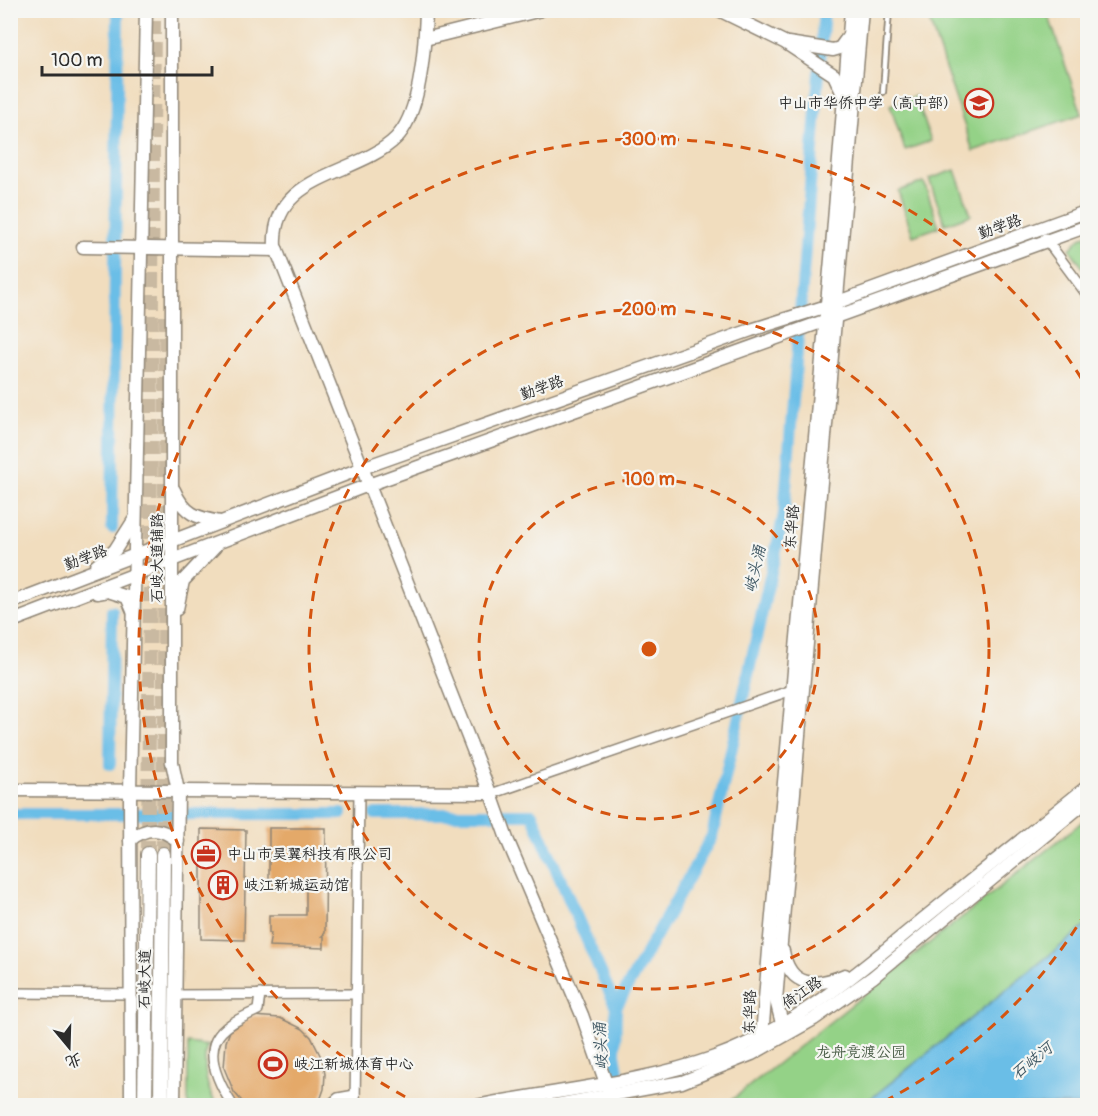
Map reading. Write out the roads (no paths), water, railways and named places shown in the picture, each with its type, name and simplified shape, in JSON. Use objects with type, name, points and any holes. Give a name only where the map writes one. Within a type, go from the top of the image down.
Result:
[{"type":"main road","name":"石岐大道辅路","points":[[131,1106],[130,791],[134,613],[129,576],[135,555],[135,248],[146,10]]},
{"type":"main road","name":"石岐大道辅路","points":[[172,10],[172,762],[178,791],[174,1106]]},
{"type":"main road","points":[[426,10],[425,39],[413,107],[397,137],[364,158],[301,188],[284,208],[275,234],[277,250],[371,484],[507,839],[582,1015],[609,1090]]},
{"type":"main road","points":[[425,39],[541,10]]},
{"type":"main road","points":[[719,10],[784,42],[811,62],[834,75],[842,92],[842,99]]},
{"type":"main road","name":"东华路","points":[[783,1030],[776,1000],[831,311],[842,99],[850,10]]},
{"type":"main road","name":"东华路","points":[[764,1041],[792,690],[862,10]]},
{"type":"main road","points":[[784,42],[833,50],[840,48],[849,36]]},
{"type":"main road","name":"勤学路","points":[[58,603],[371,484],[775,336],[831,311],[1088,211]]},
{"type":"main road","name":"勤学路","points":[[10,603],[364,467],[777,321],[831,311],[1088,226]]},
{"type":"main road","points":[[87,248],[172,247],[277,250]]},
{"type":"main road","points":[[172,484],[180,503],[188,513],[197,518],[221,522]]},
{"type":"main road","points":[[84,575],[116,550],[136,517]]},
{"type":"main road","points":[[172,633],[183,581],[219,542]]},
{"type":"main road","points":[[10,622],[58,603],[108,591],[127,597],[134,613]]},
{"type":"main road","name":"倚江路","points":[[476,1106],[682,1082],[764,1041],[783,1030],[866,967],[1088,786]]},
{"type":"main road","points":[[10,790],[490,794]]},
{"type":"main road","name":"倚江路","points":[[783,1030],[814,1019],[873,977],[1088,800]]},
{"type":"main road","points":[[130,840],[140,832],[149,829],[168,833],[178,841]]},
{"type":"main road","name":"石岐大道","points":[[145,1106],[148,854]]},
{"type":"main road","name":"石岐大道","points":[[161,1106],[163,854]]},
{"type":"main road","points":[[781,940],[785,962],[801,980],[815,985],[866,967]]},
{"type":"main road","name":"倚江路","points":[[551,1106],[764,1041]]},
{"type":"street","points":[[1038,229],[1088,296]]},
{"type":"street","points":[[490,794],[792,690]]},
{"type":"street","points":[[355,1106],[359,792]]},
{"type":"street","points":[[10,993],[131,994]]},
{"type":"street","points":[[233,1106],[221,1087],[213,1055],[216,1039],[234,1022],[258,1010],[260,994]]},
{"type":"street","points":[[176,995],[356,994]]},
{"type":"street","points":[[328,1106],[338,1098],[355,1095]]},
{"type":"lane","points":[[882,92],[890,10]]},
{"type":"water","name":"石岐河","points":[[1087,925],[1087,1105],[863,1105]]},
{"type":"waterway","points":[[112,528],[118,10]]},
{"type":"waterway","name":"岐头涌","points":[[624,1106],[615,1054],[616,1007],[712,836],[784,514],[824,10]]},
{"type":"waterway","points":[[110,764],[112,611]]},
{"type":"waterway","points":[[10,814],[342,814]]},
{"type":"waterway","points":[[375,814],[532,814],[616,1007]]},
{"type":"tunnel","points":[[148,854],[154,10]]},
{"type":"tunnel","points":[[163,854],[166,316]]},
{"type":"place","name":"中山市华侨中学（高中部）","points":[[979,103]]},
{"type":"place","name":"中山市昊翼科技有限公司","points":[[206,854]]},
{"type":"place","name":"岐江新城运动馆","points":[[223,885]]},
{"type":"place","name":"岐江新城体育中心","points":[[273,1064]]},
{"type":"park label","name":"龙舟竞渡公园","points":[[861,1052]]}]
